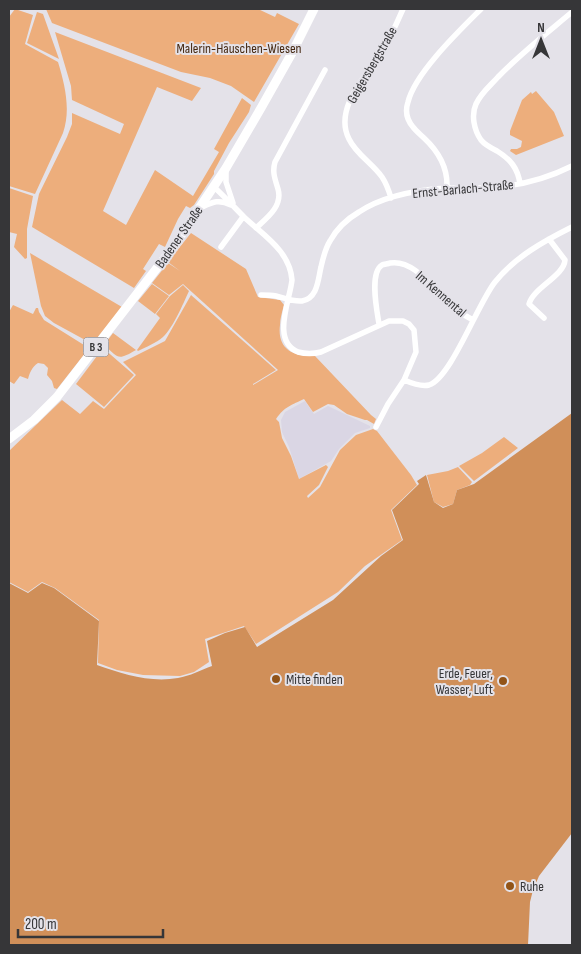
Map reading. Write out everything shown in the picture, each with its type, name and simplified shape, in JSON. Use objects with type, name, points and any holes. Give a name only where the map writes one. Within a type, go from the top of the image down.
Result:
[{"type":"main road","name":"Badener Straße","points":[[9,439],[34,420],[57,397],[164,261],[226,168],[292,53],[314,9]]},
{"type":"street","name":"Geigersbergstraße","points":[[391,198],[382,176],[349,140],[345,129],[345,120],[347,106],[353,94],[387,43],[404,9]]},
{"type":"street","points":[[448,188],[445,168],[441,158],[408,119],[407,105],[412,90],[419,78],[442,50],[481,9]]},
{"type":"street","points":[[520,184],[513,164],[485,143],[478,134],[474,126],[473,117],[475,106],[483,92],[500,74],[530,46],[572,12]]},
{"type":"street","points":[[256,228],[272,212],[278,202],[279,192],[273,175],[275,162],[326,70]]},
{"type":"street","name":"Ernst-Barlach-Straße","points":[[261,295],[301,301],[310,297],[316,288],[321,265],[329,243],[345,222],[360,210],[391,198],[420,191],[520,184],[544,178],[572,166]]},
{"type":"street","points":[[226,168],[226,182],[235,207]]},
{"type":"street","points":[[214,187],[274,244],[289,264],[292,280],[284,320],[285,338],[294,350],[314,354],[379,324],[389,321],[403,321],[410,324],[414,330],[416,352],[404,380],[376,427]]},
{"type":"street","points":[[200,208],[214,201],[220,201],[235,207]]},
{"type":"street","points":[[221,248],[244,216]]},
{"type":"street","points":[[404,380],[422,386],[437,380],[451,361],[494,283],[506,270],[528,252],[572,227]]},
{"type":"street","points":[[544,318],[529,304],[531,297],[562,269],[565,262],[549,239]]},
{"type":"street","name":"Im Kennental","points":[[379,324],[376,276],[382,266],[399,262],[422,275],[448,303],[473,320]]},
{"type":"shaded area","points":[[305,401],[314,414],[328,406],[370,426],[370,428],[355,433],[339,449],[331,461],[299,479],[282,432],[281,420],[285,412]]},
{"type":"shaded area","points":[[572,413],[572,833],[539,876],[533,890],[530,902],[528,945],[9,945],[9,583],[28,593],[42,583],[54,588],[99,621],[97,665],[147,678],[168,679],[187,676],[212,666],[207,641],[245,627],[257,647],[333,600],[381,556],[403,540],[392,510],[419,484],[417,481],[426,475],[434,502],[443,508],[453,504],[457,490],[474,484]]},
{"type":"green space","points":[[15,9],[33,15],[25,44],[58,62],[67,106],[63,133],[35,194],[9,186],[9,17]]},
{"type":"green space","name":"Malerin-Häuschen-Wiesen","points":[[46,9],[258,9],[275,17],[277,13],[299,24],[254,102],[231,86],[210,78],[181,72],[52,23]]},
{"type":"green space","points":[[37,12],[43,14],[59,59],[27,43]]},
{"type":"green space","points":[[55,32],[201,88],[192,101],[157,87],[103,211],[126,225],[155,170],[193,196],[219,152],[214,149],[242,98],[251,105],[249,112],[229,143],[214,174],[194,205],[190,208],[186,206],[165,247],[159,244],[143,269],[146,271],[134,288],[32,227],[39,194],[67,137],[72,124],[72,113],[120,134],[124,124],[72,100],[71,86]]},
{"type":"green space","points":[[536,91],[554,112],[564,136],[516,155],[510,151],[511,149],[521,147],[522,141],[510,135],[510,131],[522,100],[531,92],[532,94]]},
{"type":"green space","points":[[9,188],[33,196],[27,229],[27,258],[25,259],[14,247],[17,234],[9,232]]},
{"type":"green space","points":[[191,233],[246,269],[258,297],[280,300],[284,305],[280,320],[280,333],[284,346],[293,353],[315,356],[376,419],[374,424],[347,414],[334,405],[328,404],[313,412],[304,399],[282,411],[276,419],[279,422],[282,438],[299,479],[326,465],[328,467],[319,485],[307,496],[308,498],[320,487],[340,450],[356,435],[373,429],[377,431],[417,485],[391,510],[402,540],[365,566],[338,592],[256,644],[244,626],[205,639],[209,662],[194,672],[180,676],[143,675],[117,670],[98,663],[99,620],[55,588],[42,582],[28,592],[9,582],[9,451],[62,400],[80,414],[93,401],[104,409],[136,375],[123,362],[165,341],[191,295],[276,370],[253,385],[278,370],[183,284],[169,295],[152,283],[168,263],[180,271],[168,262]]},
{"type":"green space","points":[[30,253],[122,307],[94,343],[54,323],[45,316],[41,306]]},
{"type":"green space","points":[[152,284],[169,296],[155,314],[138,301]]},
{"type":"green space","points":[[183,285],[189,291],[178,316],[167,333],[151,345],[138,351],[160,318],[156,314],[170,296]]},
{"type":"green space","points":[[13,305],[33,314],[36,308],[38,308],[44,320],[84,345],[86,352],[57,389],[54,388],[52,381],[47,375],[48,368],[44,364],[38,363],[34,366],[28,379],[20,376],[14,384],[9,381],[9,312]]},
{"type":"green space","points":[[113,333],[136,350],[121,357],[116,355],[104,345]]},
{"type":"green space","points":[[103,348],[134,375],[104,407],[76,384]]},
{"type":"green space","points":[[504,437],[518,448],[474,481],[459,466],[482,453]]},
{"type":"green space","points":[[458,467],[472,482],[470,485],[457,490],[453,504],[443,507],[434,502],[427,475]]},
{"type":"place","name":"Mitte finden","points":[[276,679]]},
{"type":"place","name":"Erde, Feuer, Wasser, Luft","points":[[503,681]]},
{"type":"place","name":"Ruhe","points":[[510,886]]}]
